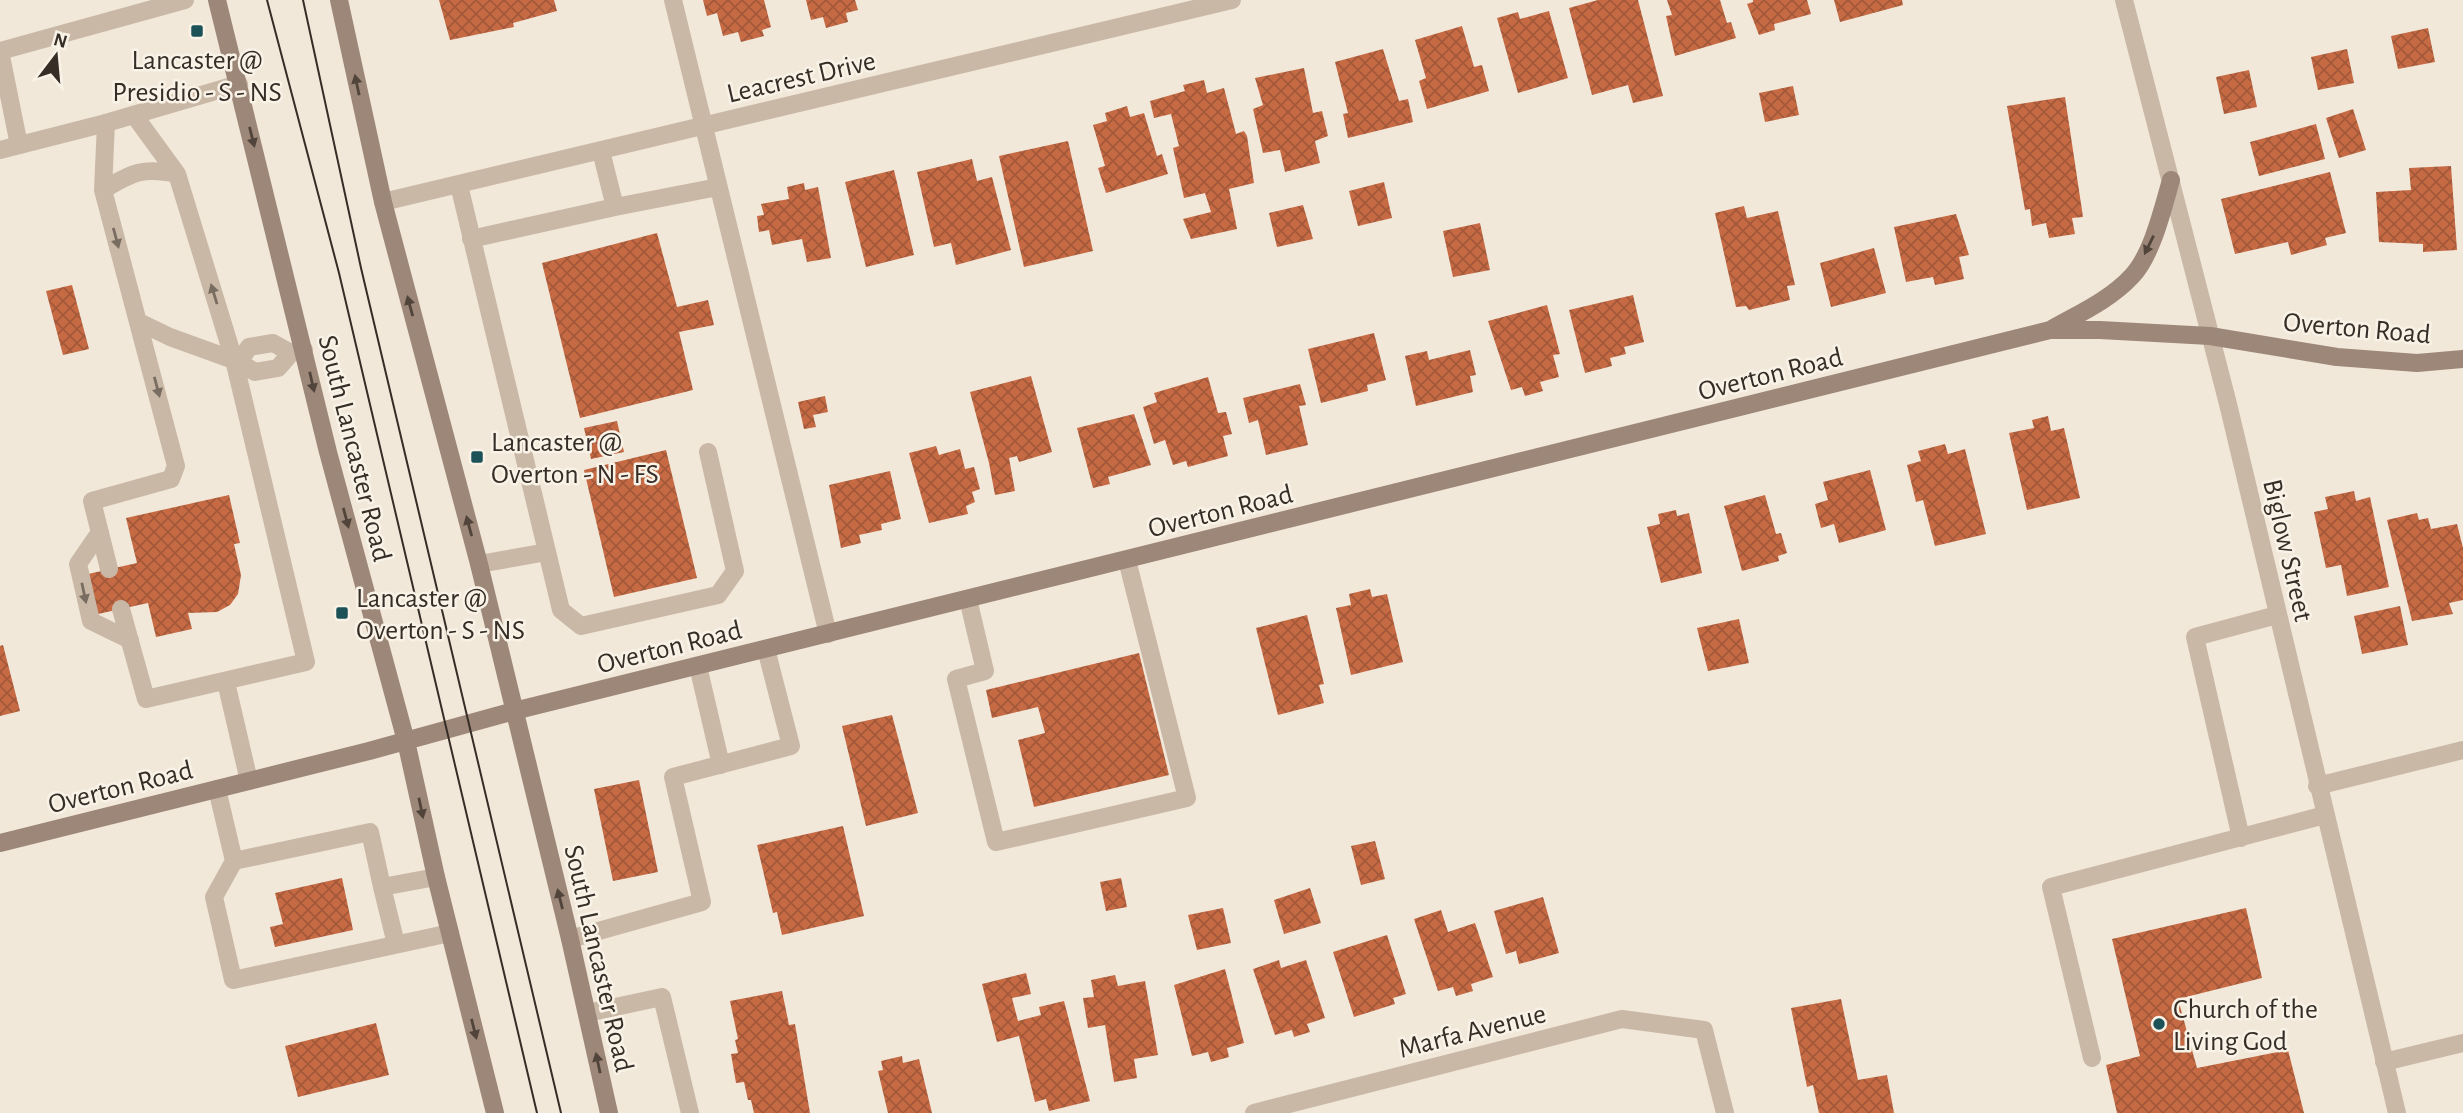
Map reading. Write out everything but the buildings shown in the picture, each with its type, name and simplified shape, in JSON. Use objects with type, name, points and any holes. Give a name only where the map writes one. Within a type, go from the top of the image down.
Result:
[{"type":"street","points":[[19,145],[0,51],[185,0]]},
{"type":"street","name":"South Lancaster Road","points":[[218,0],[298,352],[328,452],[406,741],[436,877],[495,1113]]},
{"type":"street","name":"South Lancaster Road","points":[[339,0],[383,202],[479,564],[570,939],[609,1113]]},
{"type":"street","points":[[673,0],[828,634]]},
{"type":"street","name":"Leacrest Drive","points":[[383,202],[1232,0]]},
{"type":"street","name":"Biglow Street","points":[[2124,0],[2210,337],[2397,1113]]},
{"type":"street","points":[[0,150],[106,123],[239,84]]},
{"type":"street","points":[[121,609],[146,699],[306,662],[236,361],[177,174],[134,115]]},
{"type":"street","points":[[106,123],[103,190],[176,466],[171,479],[92,501],[110,569]]},
{"type":"street","points":[[601,151],[615,207]]},
{"type":"street","points":[[103,190],[129,174],[155,170],[177,174]]},
{"type":"street","points":[[2050,330],[2115,292],[2134,274],[2154,236],[2171,180]]},
{"type":"street","points":[[459,186],[561,610],[581,626],[718,594],[734,571],[708,452]]},
{"type":"street","points":[[471,239],[718,187]]},
{"type":"street","points":[[139,321],[170,337],[236,361],[256,372],[278,368],[298,352]]},
{"type":"street","name":"Overton Road","points":[[0,843],[406,741],[514,711],[2050,330],[2101,330],[2210,337],[2337,357],[2417,363],[2463,359]]},
{"type":"street","points":[[236,361],[249,347],[273,343],[298,352]]},
{"type":"street","points":[[100,532],[78,564],[91,621],[130,640]]},
{"type":"street","points":[[479,564],[547,552]]},
{"type":"street","points":[[968,599],[985,671],[956,678],[996,842],[1187,798],[1127,560]]},
{"type":"street","points":[[2241,838],[2195,637],[2277,615]]},
{"type":"street","points":[[570,939],[702,902],[673,777],[791,746],[766,649]]},
{"type":"street","points":[[698,666],[721,765]]},
{"type":"street","points":[[226,682],[249,781]]},
{"type":"street","points":[[2317,786],[2463,750]]},
{"type":"street","points":[[217,789],[234,861],[214,897],[233,980],[450,933]]},
{"type":"street","points":[[2092,1058],[2051,887],[2325,815]]},
{"type":"street","points":[[234,861],[370,832],[396,944]]},
{"type":"street","points":[[382,887],[436,877]]},
{"type":"street","points":[[587,1013],[662,997],[690,1113]]},
{"type":"street","name":"Marfa Avenue","points":[[1254,1113],[1622,1019],[1704,1030],[1725,1113]]},
{"type":"street","points":[[2384,1062],[2463,1043]]},
{"type":"tram line","points":[[267,0],[339,273],[537,1113]]},
{"type":"tram line","points":[[303,0],[361,268],[561,1113]]},
{"type":"place","name":"Lancaster @ Presidio - S - NS","points":[[197,31]]},
{"type":"place","name":"Lancaster @ Overton - N - FS","points":[[477,457]]},
{"type":"place","name":"Lancaster @ Overton - S - NS","points":[[342,613]]},
{"type":"place","name":"Church of the Living God","points":[[2159,1024]]}]
